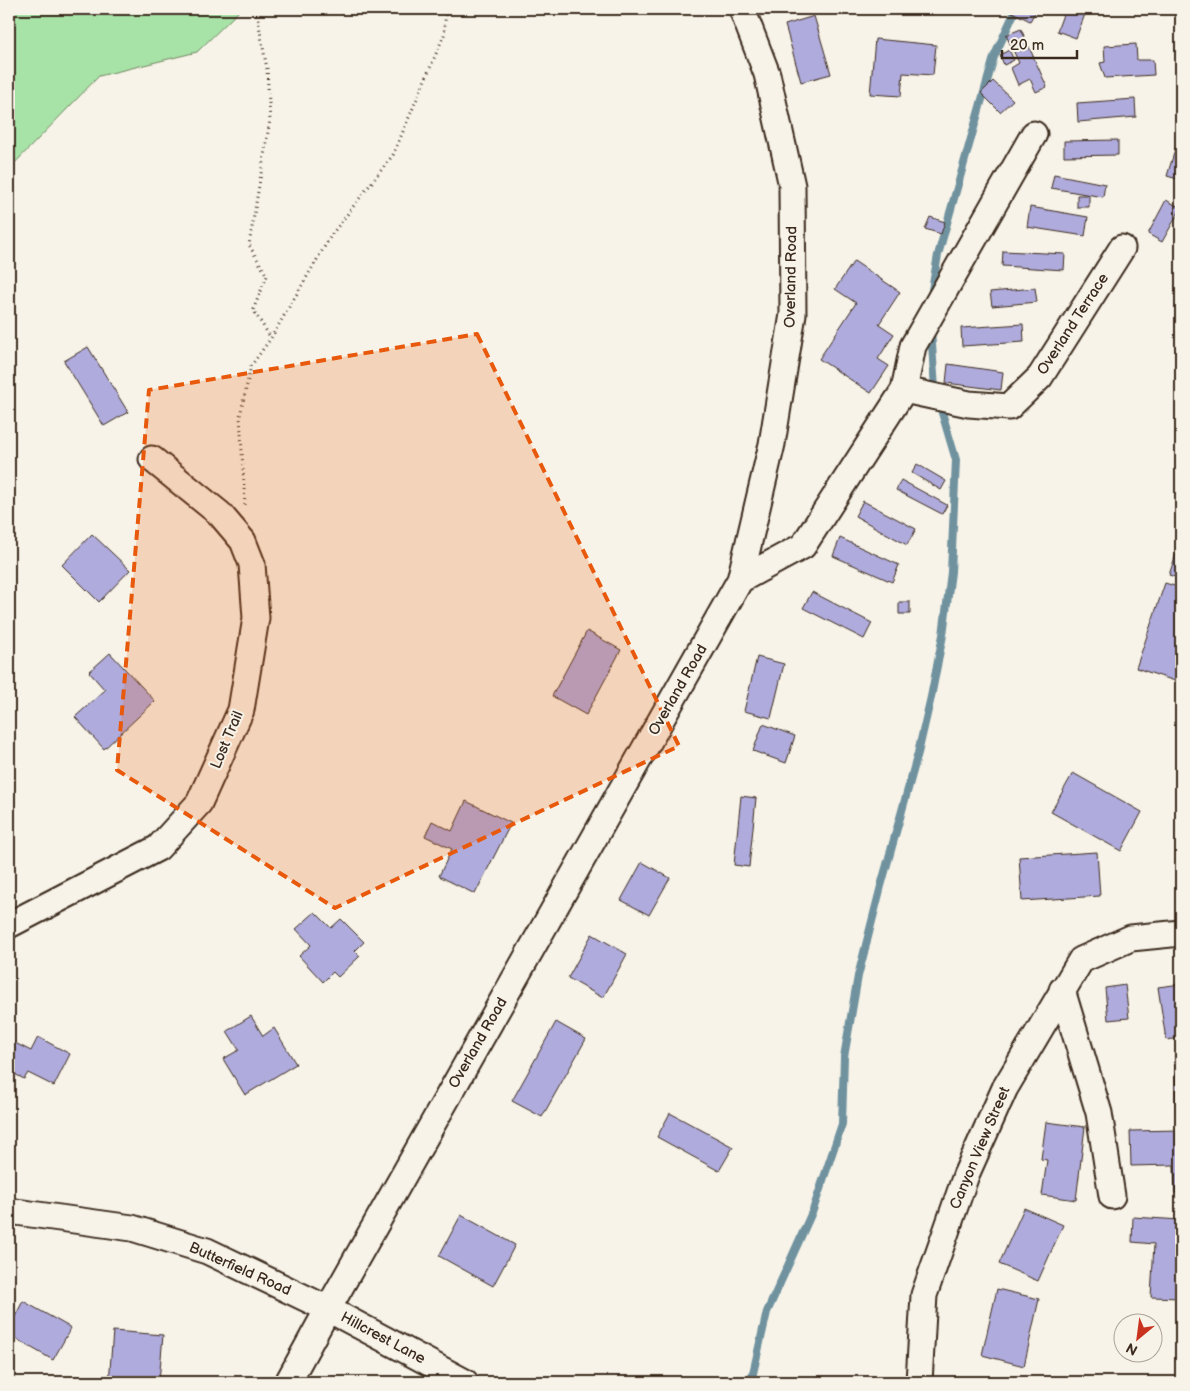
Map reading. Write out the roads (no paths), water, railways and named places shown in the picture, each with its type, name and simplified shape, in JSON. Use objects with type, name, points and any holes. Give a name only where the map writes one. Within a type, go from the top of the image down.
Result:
[{"type":"street","name":"Overland Road","points":[[328,1309],[740,580],[772,444],[792,314],[792,186],[767,74],[742,9]]},
{"type":"street","points":[[740,580],[803,546],[904,390],[913,346],[1034,134]]},
{"type":"street","name":"Overland Terrace","points":[[904,390],[968,404],[1008,407],[1040,377],[1122,248]]},
{"type":"street","name":"Lost Trail","points":[[9,925],[158,848],[199,803],[241,710],[256,618],[252,564],[243,541],[220,514],[152,459]]},
{"type":"street","name":"Canyon View Street","points":[[920,1382],[924,1295],[966,1175],[1005,1088],[1081,960],[1131,938],[1181,933]]},
{"type":"street","points":[[1062,990],[1099,1113],[1112,1196]]},
{"type":"street","name":"Butterfield Road","points":[[9,1211],[132,1228],[207,1251],[328,1309]]},
{"type":"street","points":[[288,1382],[328,1309]]},
{"type":"street","name":"Hillcrest Lane","points":[[328,1309],[465,1382]]},
{"type":"waterway","points":[[931,296],[938,255],[994,57],[1016,9]]},
{"type":"waterway","points":[[751,1382],[767,1312],[813,1210],[842,1124],[844,1057],[858,976],[918,753],[943,635],[951,572],[956,460],[935,389],[931,330]]}]
